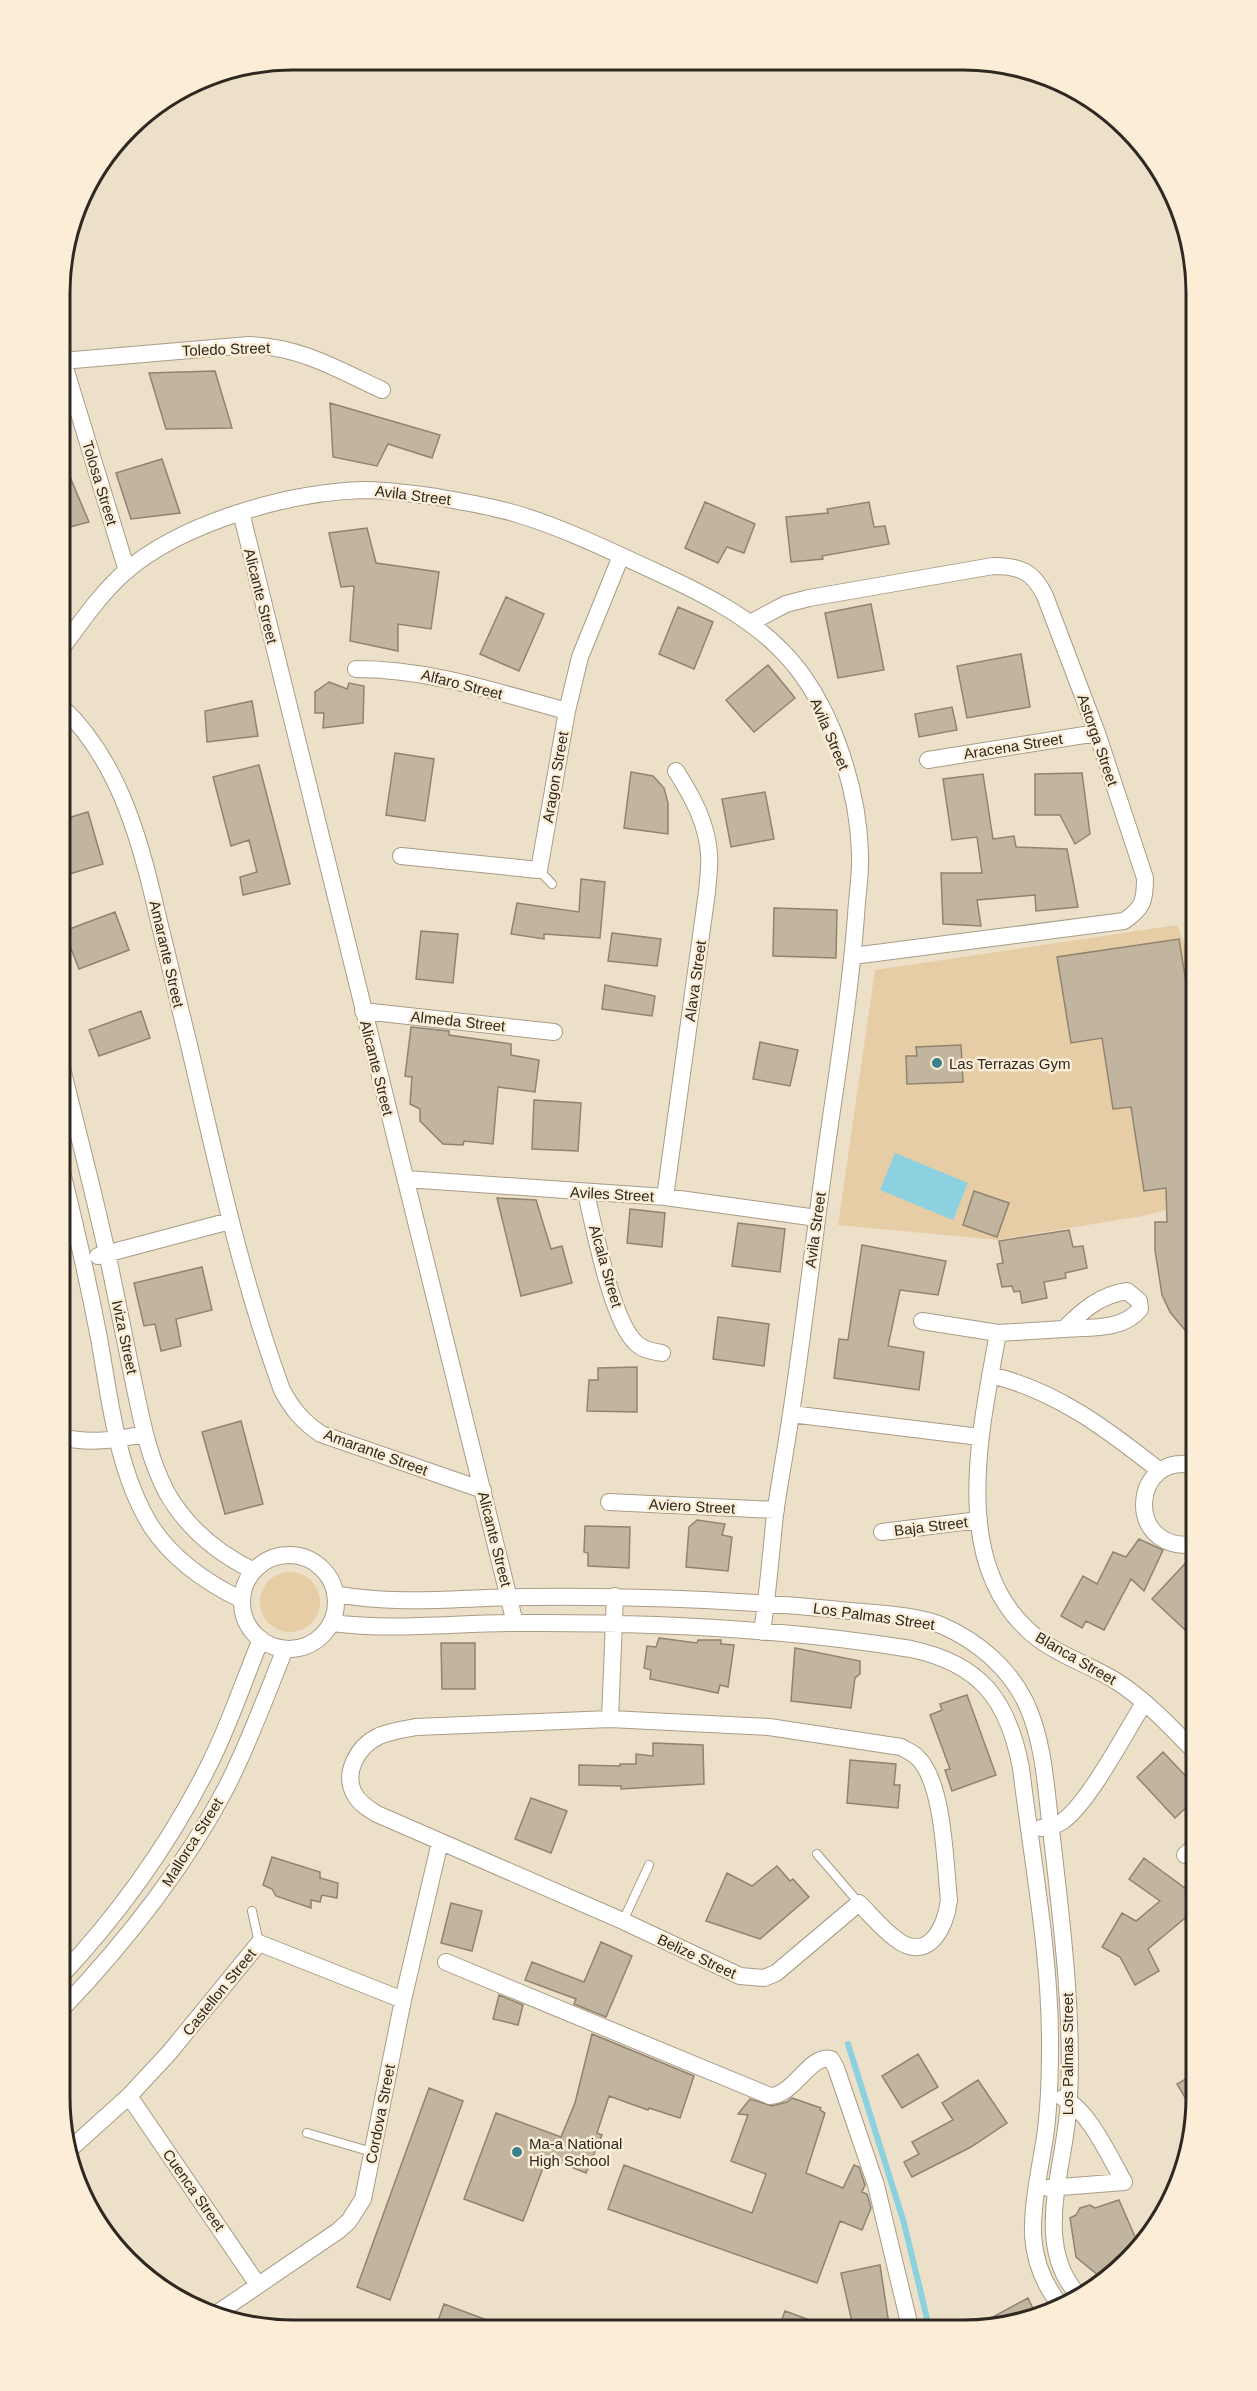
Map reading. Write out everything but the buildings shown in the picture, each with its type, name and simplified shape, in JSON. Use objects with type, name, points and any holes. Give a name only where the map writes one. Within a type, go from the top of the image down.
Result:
[{"type":"street","name":"Toledo Street","points":[[70,360],[249,345],[271,346],[297,351],[382,390]]},
{"type":"street","name":"Tolosa Street","points":[[70,384],[127,571]]},
{"type":"street","name":"Avila Street","points":[[70,638],[103,595],[127,571],[167,545],[203,527],[241,512],[284,500],[326,493],[368,490],[415,494],[477,504],[558,528],[685,585],[750,623],[780,648],[800,670],[829,726],[854,795],[860,854],[853,956],[776,1510],[762,1632]]},
{"type":"street","name":"Alicante Street","points":[[241,512],[515,1623]]},
{"type":"street","name":"Aragon Street","points":[[538,870],[567,711],[580,657],[621,556]]},
{"type":"street","name":"Astorga Street","points":[[750,623],[786,604],[809,598],[993,566],[1012,566],[1027,572],[1038,582],[1097,733],[1145,878],[1145,897],[1137,912],[1124,921],[853,956]]},
{"type":"street","name":"Alfaro Street","points":[[356,669],[387,669],[443,677],[567,711]]},
{"type":"street","name":"Amarante Street","points":[[70,715],[105,761],[122,796],[144,856],[231,1221],[282,1390],[292,1409],[305,1423],[321,1434],[483,1490]]},
{"type":"street","name":"Aracena Street","points":[[928,760],[1097,733]]},
{"type":"street","name":"Alava Street","points":[[665,1197],[707,892],[709,854],[704,828],[693,798],[676,771]]},
{"type":"street","points":[[401,856],[538,870]]},
{"type":"street","name":"Almeda Street","points":[[363,1011],[554,1032]]},
{"type":"street","name":"Iviza Street","points":[[70,1100],[108,1253],[144,1434],[157,1472],[168,1495],[205,1539],[230,1559],[254,1571]]},
{"type":"street","name":"Aviles Street","points":[[406,1179],[665,1197],[817,1218]]},
{"type":"street","name":"Alcala Street","points":[[586,1193],[614,1302],[628,1334],[643,1349],[662,1353]]},
{"type":"street","name":"Iviza Street","points":[[70,1204],[84,1259],[118,1439],[139,1504],[152,1527],[169,1549],[189,1568],[211,1585],[242,1600]]},
{"type":"street","points":[[84,1259],[231,1221]]},
{"type":"street","points":[[922,1321],[998,1333],[1064,1329]]},
{"type":"street","name":"Blanca Street","points":[[998,1333],[980,1437],[978,1477],[979,1520],[983,1552],[993,1580],[1021,1624],[1041,1641],[1118,1682],[1144,1703],[1186,1743]]},
{"type":"street","points":[[990,1375],[1019,1382],[1046,1393],[1075,1409],[1104,1428],[1160,1472]]},
{"type":"street","points":[[791,1414],[980,1437]]},
{"type":"street","points":[[70,1438],[89,1441],[144,1434]]},
{"type":"street","points":[[1186,1464],[1173,1465],[1151,1480],[1145,1492],[1143,1504],[1145,1517],[1160,1538],[1171,1544],[1186,1546]]},
{"type":"street","name":"Aviero Street","points":[[609,1502],[776,1510]]},
{"type":"street","name":"Baja Street","points":[[882,1532],[979,1520]]},
{"type":"street","points":[[280,1556],[295,1556],[309,1560],[321,1568],[330,1580],[335,1594],[336,1609],[332,1623],[326,1633],[307,1646],[285,1649],[272,1646],[250,1629],[244,1615],[242,1600],[246,1584],[254,1571],[280,1556]]},
{"type":"street","name":"Los Palmas Street","points":[[335,1594],[380,1601],[615,1596],[766,1603],[909,1618],[939,1624],[965,1637],[989,1654],[1010,1676],[1036,1728],[1050,1827],[1066,1972],[1069,2101],[1053,2236],[1055,2252],[1066,2281],[1075,2291]]},
{"type":"street","points":[[610,1719],[615,1596]]},
{"type":"street","name":"Los Palmas Street","points":[[332,1623],[406,1628],[515,1623],[614,1624],[762,1632],[875,1643],[911,1649],[931,1653],[954,1662],[974,1674],[993,1693],[1005,1713],[1015,1739],[1029,1830],[1050,2008],[1049,2091],[1034,2213],[1035,2255],[1050,2292],[1056,2300]]},
{"type":"street","name":"Mallorca Street","points":[[70,1966],[97,1935],[126,1896],[195,1792],[223,1734],[261,1639]]},
{"type":"street","name":"Mallorca Street","points":[[70,2000],[115,1949],[158,1894],[208,1820],[240,1760],[285,1649]]},
{"type":"street","points":[[1029,1830],[1050,1827],[1062,1822],[1074,1810],[1144,1703]]},
{"type":"street","name":"Belize Street","points":[[610,1719],[769,1727],[902,1747],[918,1758],[930,1777],[938,1803],[949,1900],[944,1927],[928,1944],[917,1947],[908,1946],[896,1940],[859,1903],[776,1973],[764,1978],[740,1976],[623,1921],[377,1814],[364,1806],[355,1795],[351,1782],[351,1768],[358,1753],[368,1743],[388,1733],[416,1727],[610,1719]]},
{"type":"street","name":"Cordova Street","points":[[223,2309],[349,2221],[363,2199],[403,2001],[440,1842]]},
{"type":"street","name":"Castellon Street","points":[[76,2144],[129,2096],[211,2004],[259,1943],[403,2001]]},
{"type":"street","points":[[446,1962],[770,2096],[786,2091],[818,2060],[831,2059],[876,2185],[908,2320]]},
{"type":"street","points":[[1037,2188],[1124,2182],[1089,2123],[1069,2101],[1049,2091]]},
{"type":"street","name":"Cuenca Street","points":[[129,2096],[258,2285]]},
{"type":"lane","points":[[538,870],[552,884]]},
{"type":"lane","points":[[817,1854],[859,1903]]},
{"type":"lane","points":[[623,1921],[649,1865]]},
{"type":"lane","points":[[252,1911],[259,1943]]},
{"type":"lane","points":[[307,2133],[372,2152]]},
{"type":"shaded area","points":[[1177,925],[1186,946],[1186,1206],[1142,1216],[997,1240],[838,1225],[875,970]]},
{"type":"shaded area","points":[[284,1572],[296,1572],[307,1577],[315,1585],[320,1602],[318,1614],[307,1627],[296,1632],[284,1632],[273,1627],[265,1619],[260,1608],[260,1596],[265,1585],[273,1577]]},
{"type":"water","points":[[895,1153],[968,1183],[953,1220],[880,1190]]},
{"type":"waterway","points":[[848,2044],[904,2223],[927,2320]]},
{"type":"place","name":"Las Terrazas Gym","points":[[937,1063]]},
{"type":"place","name":"Ma-a National High School","points":[[517,2152]]}]
